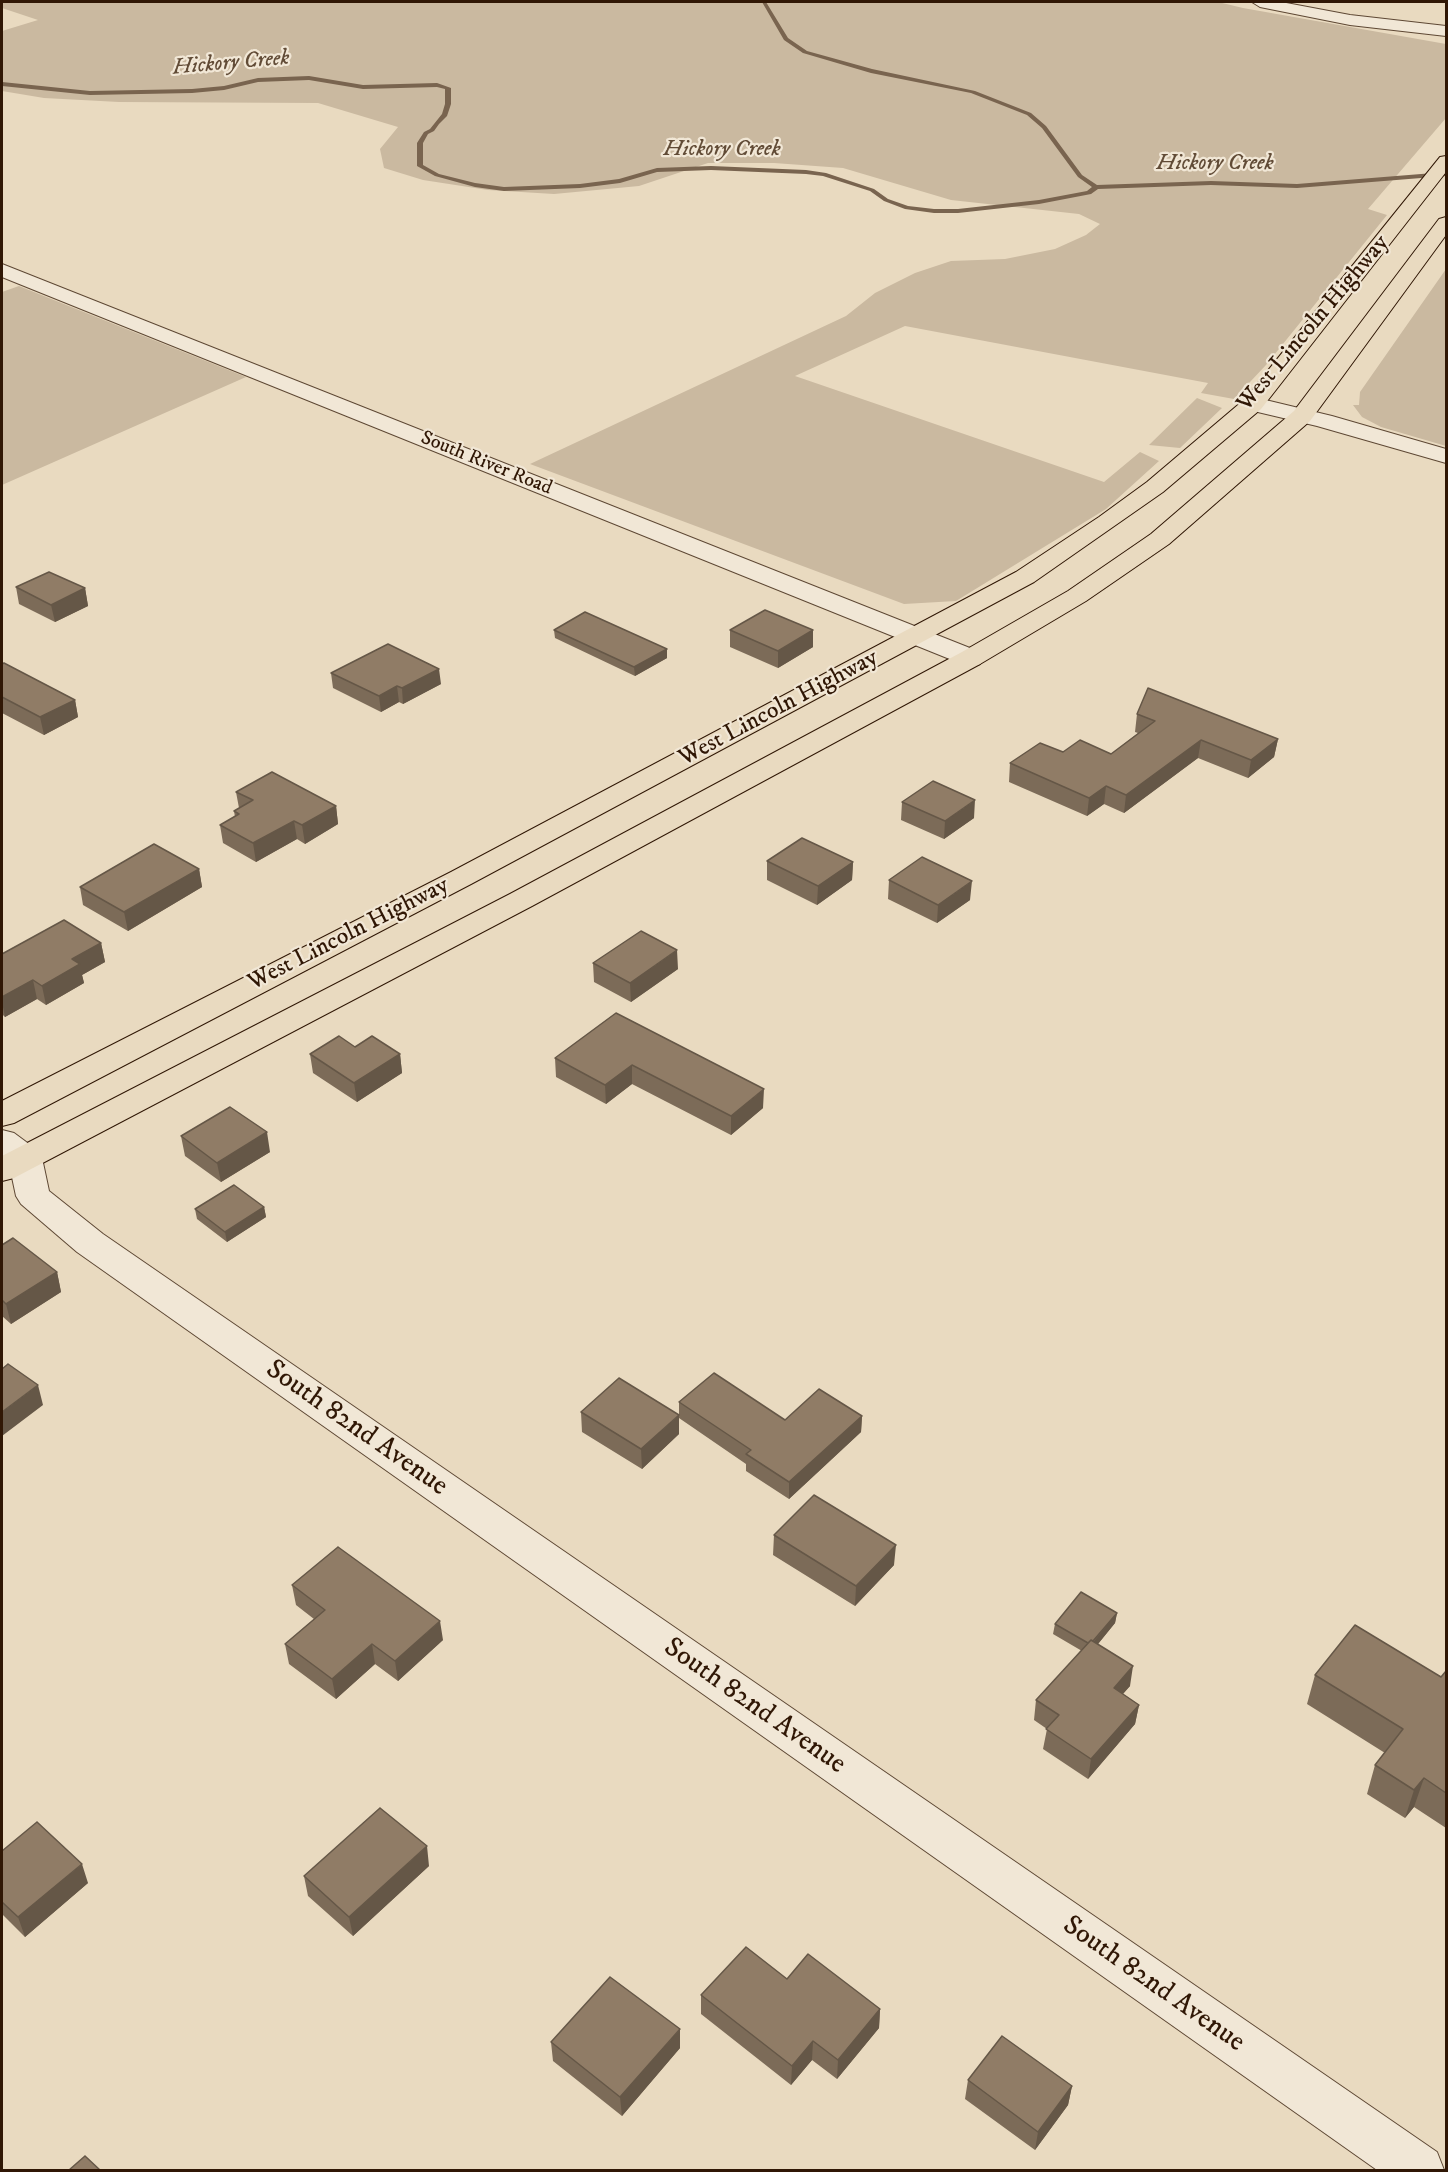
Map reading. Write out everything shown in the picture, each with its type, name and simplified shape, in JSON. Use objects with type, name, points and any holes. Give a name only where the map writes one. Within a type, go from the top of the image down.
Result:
[{"type":"main road","name":"West Lincoln Highway","points":[[2,1115],[461,878],[1025,577],[1155,487],[1253,404],[1446,161]]},
{"type":"main road","name":"West Lincoln Highway","points":[[9,1156],[521,900],[971,658],[1077,596],[1160,539],[1302,416],[1446,223]]},
{"type":"street","points":[[1260,2],[1350,20],[1446,31]]},
{"type":"street","points":[[1418,29],[1446,37]]},
{"type":"street","name":"South River Road","points":[[2,270],[971,658]]},
{"type":"street","points":[[1253,404],[1446,456]]},
{"type":"street","name":"South 82nd Avenue","points":[[9,1156],[33,1196],[90,1244],[1419,2170]]},
{"type":"shaded area","points":[[2,2],[1218,2],[1446,44],[1446,118],[1368,209],[1387,215],[1266,365],[1234,399],[1201,393],[1208,383],[905,326],[795,376],[1104,482],[1140,452],[1159,461],[1106,509],[956,601],[904,604],[530,464],[846,316],[875,293],[915,273],[951,261],[1005,259],[1055,249],[1086,235],[1100,224],[1079,214],[951,200],[843,168],[774,163],[708,163],[639,186],[554,194],[488,190],[423,180],[384,168],[380,149],[398,127],[318,103],[119,102],[44,98],[2,91],[2,31],[38,20],[2,8]]},
{"type":"shaded area","points":[[1446,269],[1446,446],[1381,427],[1362,417],[1353,405],[1359,405],[1360,392]]},
{"type":"shaded area","points":[[19,286],[246,377],[2,485],[2,292]]},
{"type":"shaded area","points":[[1197,398],[1222,408],[1180,448],[1149,445]]},
{"type":"building","points":[[49,572],[85,588],[51,605],[16,587]]},
{"type":"building","points":[[765,610],[813,630],[778,651],[730,630]]},
{"type":"building","points":[[585,612],[667,649],[634,667],[554,630]]},
{"type":"building","points":[[388,644],[439,669],[402,688],[397,686],[379,696],[331,673]]},
{"type":"building","points":[[2,664],[75,700],[40,717],[2,697]]},
{"type":"building","points":[[1148,688],[1278,739],[1251,760],[1201,740],[1126,795],[1106,786],[1089,798],[1010,763],[1040,743],[1063,752],[1080,740],[1111,754],[1155,721],[1137,714]]},
{"type":"building","points":[[272,772],[336,806],[302,825],[294,821],[253,843],[220,825],[239,814],[234,811],[253,800],[236,792]]},
{"type":"building","points":[[933,781],[975,800],[945,821],[902,802]]},
{"type":"building","points":[[802,838],[853,862],[818,886],[767,861]]},
{"type":"building","points":[[154,844],[199,869],[124,912],[80,887]]},
{"type":"building","points":[[922,857],[972,881],[938,905],[889,880]]},
{"type":"building","points":[[64,920],[101,943],[72,959],[80,964],[42,986],[33,980],[2,997],[2,954]]},
{"type":"building","points":[[641,931],[677,950],[630,983],[593,963]]},
{"type":"building","points":[[616,1013],[764,1089],[731,1116],[632,1065],[605,1085],[555,1058]]},
{"type":"building","points":[[339,1036],[355,1047],[372,1036],[400,1054],[354,1083],[310,1054]]},
{"type":"building","points":[[230,1107],[267,1132],[217,1163],[181,1136]]},
{"type":"building","points":[[234,1185],[264,1207],[225,1232],[195,1209]]},
{"type":"building","points":[[13,1238],[57,1272],[6,1304],[2,1300],[2,1245]]},
{"type":"building","points":[[8,1364],[38,1385],[2,1412],[2,1369]]},
{"type":"building","points":[[714,1373],[785,1420],[819,1389],[862,1416],[789,1482],[746,1454],[751,1450],[679,1402]]},
{"type":"building","points":[[619,1378],[679,1415],[641,1449],[581,1412]]},
{"type":"building","points":[[814,1495],[896,1545],[856,1586],[774,1535]]},
{"type":"building","points":[[338,1547],[440,1621],[395,1661],[372,1644],[332,1679],[285,1644],[325,1610],[292,1585]]},
{"type":"building","points":[[1081,1592],[1117,1613],[1093,1641],[1088,1643],[1055,1624]]},
{"type":"building","points":[[1355,1625],[1441,1677],[1446,1671],[1446,1793],[1424,1778],[1414,1790],[1375,1765],[1403,1729],[1315,1675]]},
{"type":"building","points":[[1091,1640],[1133,1666],[1114,1688],[1139,1705],[1091,1759],[1046,1729],[1059,1715],[1036,1700]]},
{"type":"building","points":[[380,1808],[427,1846],[349,1917],[304,1876]]},
{"type":"building","points":[[37,1822],[82,1864],[18,1917],[2,1902],[2,1851]]},
{"type":"building","points":[[746,1947],[787,1979],[808,1954],[880,2009],[838,2060],[813,2041],[792,2066],[701,1995]]},
{"type":"building","points":[[610,1977],[680,2029],[620,2097],[551,2042]]},
{"type":"building","points":[[1002,2036],[1072,2086],[1038,2132],[968,2080]]},
{"type":"building","points":[[85,2156],[100,2170],[69,2170]]},
{"type":"waterway","points":[[764,2],[786,39],[805,52],[871,71],[973,92],[1029,114],[1044,127],[1080,176],[1096,187]]},
{"type":"waterway","name":"Hickory Creek","points":[[2,84],[90,93],[192,91],[224,88],[258,80],[309,78],[363,87],[437,85],[448,88],[448,104],[445,115],[432,130],[426,133],[420,143],[420,166],[437,175],[475,185],[504,189],[580,186],[620,181],[657,170],[711,168],[806,172],[824,174],[872,190],[886,200],[907,208],[958,211],[1039,202],[1089,193],[1096,187]]},
{"type":"waterway","name":"Hickory Creek","points":[[1096,187],[1211,183],[1297,186],[1446,174]]}]
